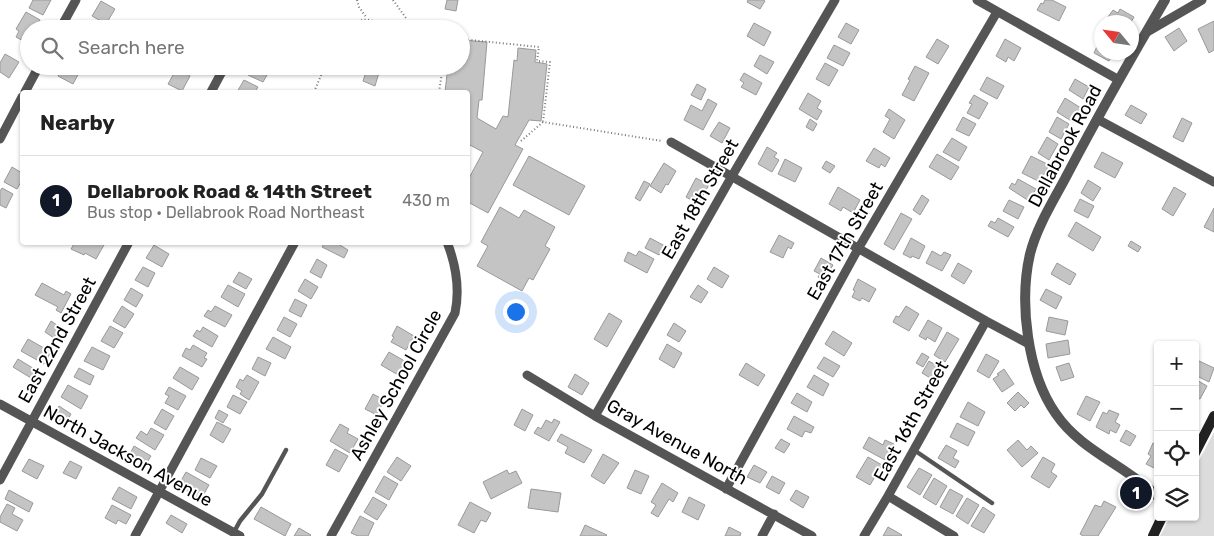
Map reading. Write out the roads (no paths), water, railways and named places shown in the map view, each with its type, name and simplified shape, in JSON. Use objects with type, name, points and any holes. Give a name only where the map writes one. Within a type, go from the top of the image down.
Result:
[{"type":"main road","points":[[1199,445],[1214,416]]},
{"type":"main road","points":[[1153,536],[1160,521]]},
{"type":"street","points":[[65,20],[76,0]]},
{"type":"street","name":"East 18th Street","points":[[595,416],[835,0]]},
{"type":"street","points":[[977,0],[1119,80]]},
{"type":"street","name":"Dellabrook Road","points":[[1154,493],[1145,484],[1087,445],[1063,424],[1050,405],[1040,384],[1024,319],[1025,282],[1030,252],[1041,225],[1097,119],[1165,0]]},
{"type":"street","points":[[1146,32],[1202,0]]},
{"type":"street","name":"East 17th Street","points":[[726,489],[858,249],[997,12]]},
{"type":"street","points":[[26,90],[35,75]]},
{"type":"street","points":[[212,90],[220,75]]},
{"type":"street","points":[[0,138],[20,101]]},
{"type":"street","points":[[1097,119],[1214,182]]},
{"type":"street","points":[[671,142],[1029,344]]},
{"type":"street","name":"East 22nd Street","points":[[0,480],[127,245]]},
{"type":"street","points":[[135,536],[293,245]]},
{"type":"street","name":"Ashley School Circle","points":[[332,536],[455,313],[458,291],[453,261],[448,245]]},
{"type":"street","name":"East 16th Street","points":[[864,536],[986,321]]},
{"type":"street","name":"Gray Avenue North","points":[[527,375],[595,416],[812,536]]},
{"type":"street","name":"North Jackson Avenue","points":[[0,404],[237,534]]},
{"type":"street","points":[[888,496],[954,536]]},
{"type":"street","points":[[762,536],[774,514]]},
{"type":"lane","points":[[237,534],[245,515],[262,494],[286,450]]},
{"type":"lane","points":[[914,450],[992,503]]},
{"type":"place","name":"Dellabrook Road & 14th Street","points":[[1136,493]]}]
